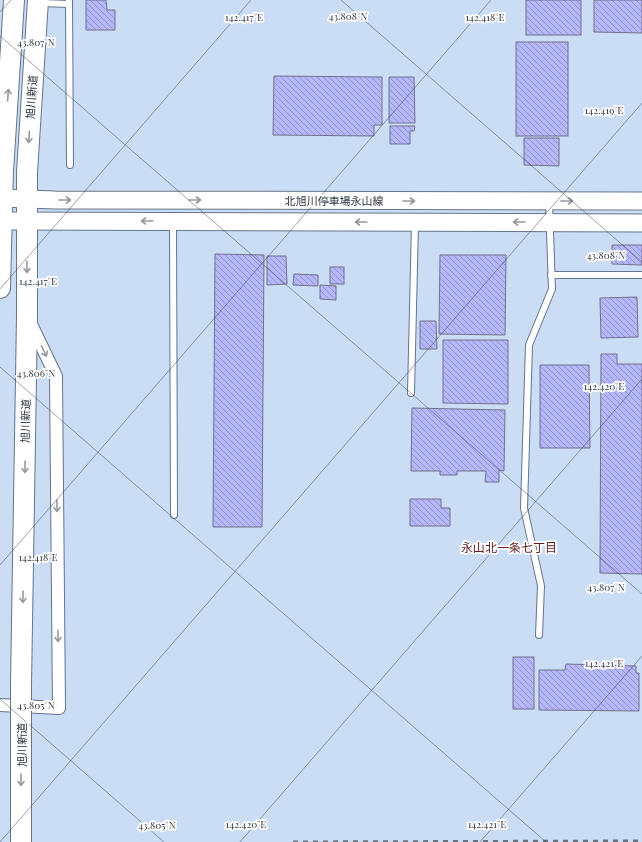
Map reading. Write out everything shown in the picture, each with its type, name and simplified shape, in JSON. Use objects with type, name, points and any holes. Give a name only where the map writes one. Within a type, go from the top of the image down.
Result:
[{"type":"highway","points":[[0,288],[1,198],[14,0]]},
{"type":"highway","name":"旭川新道","points":[[21,842],[21,684],[27,316],[26,199],[38,2]]},
{"type":"main road","name":"北旭川停車場永山線","points":[[1,198],[291,211],[415,222],[642,223]]},
{"type":"main road","name":"北旭川停車場永山線","points":[[1,221],[173,221],[291,211],[549,201],[642,201]]},
{"type":"street","points":[[0,705],[59,708],[56,376],[27,316]]},
{"type":"lane","points":[[38,2],[69,2],[70,165]]},
{"type":"lane","points":[[539,635],[541,586],[524,508],[529,345],[552,289],[549,201]]},
{"type":"lane","points":[[173,221],[174,514]]},
{"type":"lane","points":[[411,394],[415,222]]},
{"type":"lane","points":[[551,276],[642,275]]},
{"type":"shaded area","points":[[0,0],[642,0],[642,842],[0,842]]},
{"type":"building","points":[[86,0],[106,0],[107,10],[115,10],[115,30],[86,30]]},
{"type":"building","points":[[526,0],[581,0],[581,35],[526,35]]},
{"type":"building","points":[[594,0],[642,0],[642,33],[594,32]]},
{"type":"building","points":[[516,42],[568,42],[568,136],[516,136]]},
{"type":"building","points":[[274,76],[382,77],[382,125],[374,125],[374,136],[273,135]]},
{"type":"building","points":[[389,77],[414,77],[415,123],[389,123]]},
{"type":"building","points":[[390,126],[415,126],[414,131],[410,131],[410,144],[390,144]]},
{"type":"building","points":[[524,138],[559,138],[559,166],[524,165]]},
{"type":"building","points":[[612,245],[642,245],[642,265],[612,264]]},
{"type":"building","points":[[215,254],[264,255],[262,527],[213,527]]},
{"type":"building","points":[[440,255],[506,255],[505,335],[439,334]]},
{"type":"building","points":[[267,256],[286,256],[287,284],[267,285]]},
{"type":"building","points":[[330,267],[344,267],[344,284],[330,284]]},
{"type":"building","points":[[294,274],[318,275],[318,286],[293,285]]},
{"type":"building","points":[[320,285],[336,286],[336,300],[320,299]]},
{"type":"building","points":[[637,297],[638,337],[601,338],[600,298]]},
{"type":"building","points":[[420,321],[436,321],[437,349],[420,349]]},
{"type":"building","points":[[443,340],[508,340],[508,404],[443,403]]},
{"type":"building","points":[[601,354],[617,354],[617,364],[642,364],[642,574],[600,573]]},
{"type":"building","points":[[540,365],[589,365],[590,448],[540,448]]},
{"type":"building","points":[[412,408],[505,410],[504,471],[499,470],[499,482],[485,482],[486,471],[457,471],[457,475],[440,475],[440,471],[411,471]]},
{"type":"building","points":[[410,499],[441,499],[441,508],[450,508],[450,526],[410,526]]},
{"type":"building","points":[[513,657],[534,657],[534,709],[513,709]]},
{"type":"building","points":[[566,664],[636,666],[636,673],[639,673],[639,711],[539,710],[539,670],[565,670]]},
{"type":"railway","points":[[293,842],[642,841]]},
{"type":"district","name":"永山北一条七丁目","points":[[509,547]]}]
